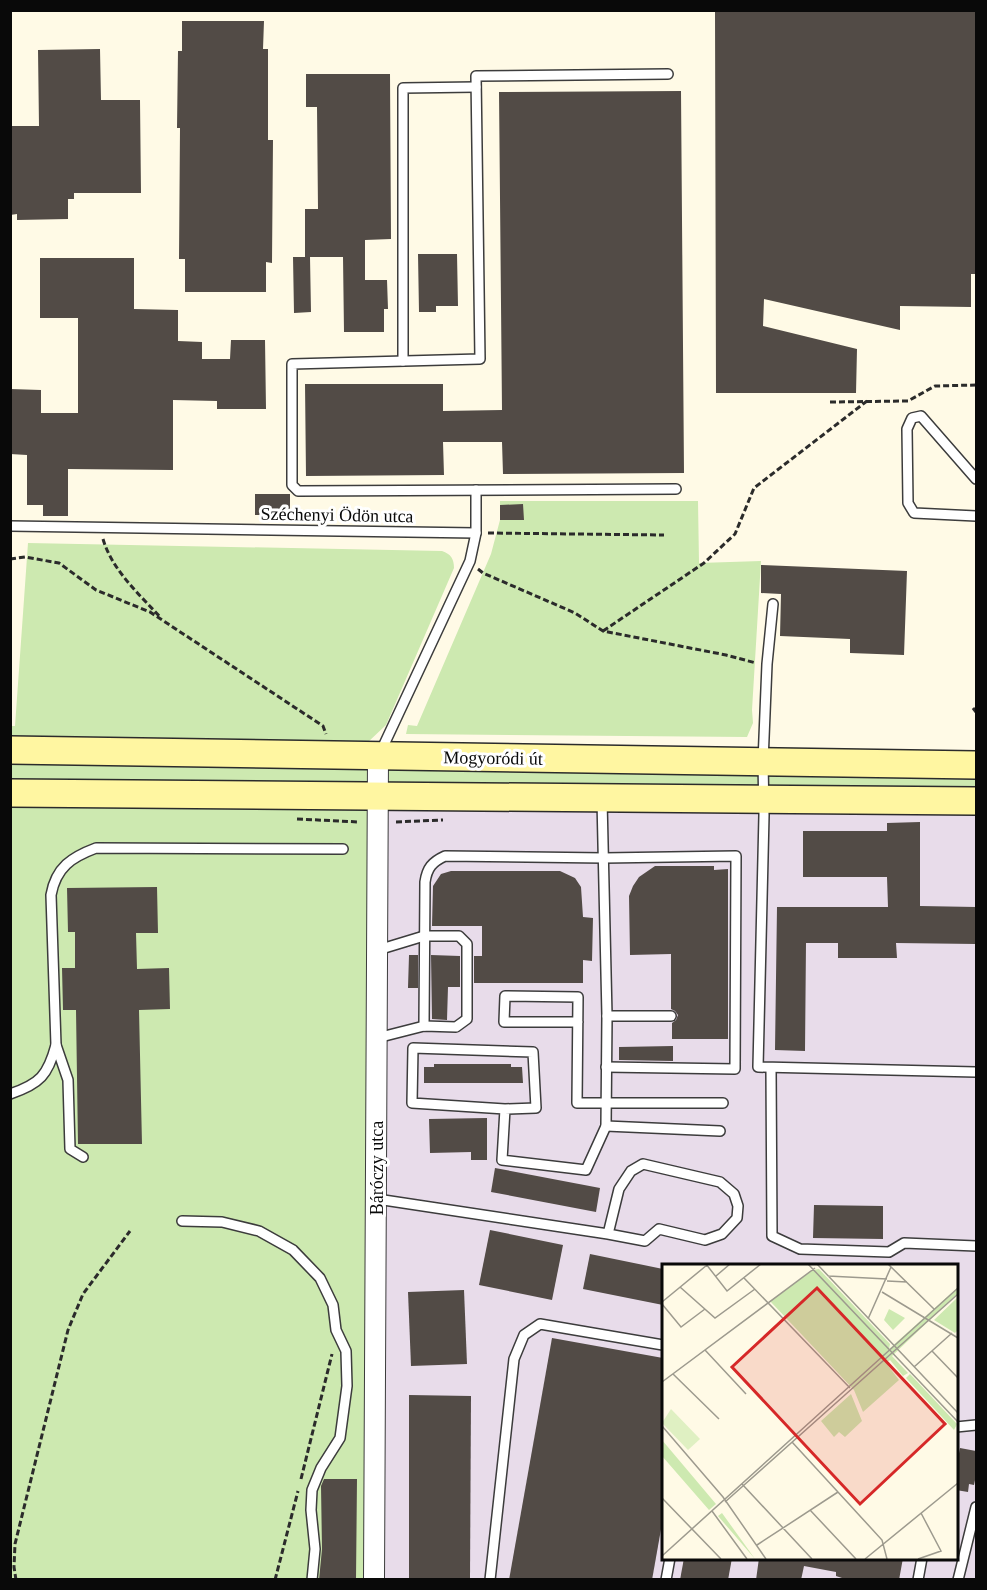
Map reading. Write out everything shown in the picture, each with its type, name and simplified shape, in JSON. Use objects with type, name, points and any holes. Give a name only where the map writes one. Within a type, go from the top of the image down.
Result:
[{"type":"street","name":"Mogyoródi út","points":[[10,750],[976,765]]},
{"type":"street","name":"Báróczy utca","points":[[374,1580],[378,756]]},
{"type":"street","points":[[10,793],[976,801]]},
{"type":"lane","points":[[668,74],[476,76],[480,359],[292,364],[292,485],[298,491],[676,489]]},
{"type":"lane","points":[[403,361],[403,88],[476,87]]},
{"type":"lane","points":[[976,479],[921,416],[912,418],[907,429],[908,503],[914,513],[976,516]]},
{"type":"lane","points":[[378,756],[470,561],[476,533],[476,490]]},
{"type":"lane","name":"Széchenyi Ödön utca","points":[[10,526],[476,533]]},
{"type":"lane","points":[[773,604],[767,664],[762,762],[758,1067],[976,1072]]},
{"type":"lane","points":[[505,1109],[502,1160],[586,1170],[606,1126],[607,1016],[602,798]]},
{"type":"lane","points":[[83,1157],[70,1149],[68,1080],[56,1045],[51,895],[53,882],[63,867],[76,855],[96,848],[343,849]]},
{"type":"lane","points":[[424,1026],[426,871],[433,862],[445,856],[604,858],[735,856],[735,1070],[606,1067]]},
{"type":"lane","points":[[377,1038],[424,1026],[456,1027],[467,1019],[467,944],[459,936],[424,936],[378,950]]},
{"type":"lane","points":[[578,1022],[504,1022],[505,996],[578,996],[578,1022],[577,1103],[723,1103]]},
{"type":"lane","points":[[607,1016],[671,1016]]},
{"type":"lane","points":[[10,1094],[27,1089],[40,1080],[50,1066],[56,1045]]},
{"type":"lane","points":[[413,1048],[533,1052],[536,1108],[505,1109],[412,1103],[413,1048]]},
{"type":"lane","points":[[771,1068],[772,1236],[800,1249],[889,1252],[904,1243],[976,1246]]},
{"type":"lane","points":[[606,1126],[720,1131]]},
{"type":"lane","points":[[377,1199],[645,1241],[659,1229],[705,1240],[722,1234],[737,1218],[738,1206],[734,1194],[720,1182],[643,1164],[631,1171],[619,1189],[608,1234]]},
{"type":"lane","points":[[182,1221],[222,1222],[259,1232],[293,1250],[320,1278],[333,1305],[336,1330],[346,1351],[346,1386],[340,1438],[321,1468],[312,1490],[311,1510],[315,1549],[312,1580]]},
{"type":"lane","points":[[490,1580],[514,1359],[524,1335],[540,1323],[662,1345]]},
{"type":"lane","points":[[957,1427],[976,1425]]},
{"type":"lane","points":[[958,1580],[976,1506]]},
{"type":"lane","points":[[666,1580],[670,1560]]},
{"type":"lane","points":[[918,1580],[922,1560]]},
{"type":"path","points":[[830,402],[908,401],[935,386],[976,385]]},
{"type":"path","points":[[603,631],[704,563],[735,534],[754,488],[867,401]]},
{"type":"path","points":[[100,528],[106,550],[126,580],[164,621]]},
{"type":"path","points":[[476,533],[664,535]]},
{"type":"path","points":[[10,559],[25,557],[59,563],[96,590],[150,612],[323,726],[332,755]]},
{"type":"path","points":[[470,561],[483,573],[575,613],[603,631],[767,664]]},
{"type":"path","points":[[973,708],[976,712]]},
{"type":"path","points":[[16,1580],[15,1544],[68,1330],[83,1294],[130,1231]]},
{"type":"path","points":[[301,1480],[329,1369],[336,1330]]},
{"type":"path","points":[[275,1580],[298,1491]]},
{"type":"shaded area","points":[[382,797],[976,809],[976,1579],[378,1580]]},
{"type":"green space","points":[[500,501],[698,501],[699,563],[761,561],[753,723],[747,737],[406,734],[408,725],[417,726],[491,554],[500,520]]},
{"type":"green space","points":[[28,543],[442,551],[451,557],[454,568],[386,725],[367,743],[11,742],[10,726],[15,726]]},
{"type":"green space","points":[[11,750],[976,765],[976,801],[378,796],[374,1579],[11,1580]]},
{"type":"building","points":[[715,10],[976,10],[976,274],[971,274],[971,307],[900,306],[900,330],[764,299],[763,326],[857,349],[856,393],[716,393]]},
{"type":"building","points":[[182,21],[264,21],[263,49],[268,49],[268,140],[273,140],[272,263],[266,262],[266,292],[185,292],[185,259],[179,259],[180,128],[177,128],[178,51],[182,51]]},
{"type":"building","points":[[100,49],[101,100],[140,100],[141,193],[74,193],[74,199],[68,199],[68,219],[17,220],[17,214],[10,215],[10,126],[39,126],[38,50]]},
{"type":"building","points":[[306,74],[390,74],[391,239],[365,240],[365,280],[387,280],[388,309],[384,309],[384,332],[344,332],[343,257],[310,257],[311,312],[294,313],[293,257],[305,257],[305,209],[318,209],[317,107],[306,107]]},
{"type":"building","points":[[681,91],[684,473],[503,474],[502,442],[443,442],[444,475],[306,476],[305,384],[443,384],[443,411],[502,410],[499,92]]},
{"type":"building","points":[[418,254],[457,254],[458,306],[436,306],[436,312],[419,312]]},
{"type":"building","points":[[40,258],[134,258],[134,309],[178,310],[178,341],[202,342],[202,359],[230,359],[231,340],[265,340],[266,409],[217,409],[217,401],[173,400],[173,470],[68,469],[68,516],[43,516],[43,505],[27,505],[27,455],[10,454],[10,389],[41,390],[41,413],[78,413],[78,318],[40,318]]},
{"type":"building","points":[[255,494],[290,494],[290,515],[255,515]]},
{"type":"building","points":[[523,504],[524,520],[500,520],[500,505]]},
{"type":"building","points":[[761,565],[907,571],[904,655],[850,653],[850,639],[780,636],[781,594],[761,593]]},
{"type":"building","points":[[920,822],[920,906],[976,907],[976,944],[896,943],[897,958],[838,958],[838,943],[806,943],[805,1051],[775,1050],[777,907],[888,907],[887,877],[803,877],[803,831],[887,831],[887,823]]},
{"type":"building","points":[[655,866],[714,866],[714,870],[728,869],[728,1039],[672,1039],[672,1023],[678,1015],[671,1009],[671,954],[630,955],[629,896],[639,877]]},
{"type":"building","points":[[451,871],[560,871],[575,878],[581,887],[583,917],[593,918],[592,961],[583,960],[583,983],[474,983],[474,956],[482,956],[482,926],[432,926],[433,886],[441,874]]},
{"type":"building","points":[[157,887],[158,933],[136,933],[137,969],[169,968],[170,1009],[139,1010],[142,1144],[78,1144],[76,1010],[63,1010],[62,968],[75,968],[75,932],[68,932],[67,888]]},
{"type":"building","points":[[409,955],[418,955],[418,988],[408,988]]},
{"type":"building","points":[[431,955],[460,956],[460,987],[448,987],[447,1020],[432,1019]]},
{"type":"building","points":[[673,1046],[673,1061],[619,1060],[619,1047]]},
{"type":"building","points":[[434,1064],[511,1064],[511,1067],[522,1067],[523,1083],[424,1083],[424,1067],[434,1067]]},
{"type":"building","points":[[487,1118],[487,1160],[471,1160],[471,1152],[430,1153],[429,1119]]},
{"type":"building","points":[[495,1168],[600,1188],[596,1212],[491,1192]]},
{"type":"building","points":[[814,1205],[883,1206],[883,1239],[813,1238]]},
{"type":"building","points":[[490,1230],[563,1245],[552,1300],[479,1285]]},
{"type":"building","points":[[590,1254],[662,1269],[662,1305],[583,1289]]},
{"type":"building","points":[[464,1290],[467,1364],[411,1366],[408,1292]]},
{"type":"building","points":[[552,1338],[662,1358],[662,1524],[652,1580],[509,1580]]},
{"type":"building","points":[[409,1395],[471,1396],[470,1580],[409,1580]]},
{"type":"building","points":[[960,1448],[976,1451],[976,1475],[974,1485],[969,1484],[968,1492],[957,1490],[957,1464]]},
{"type":"building","points":[[324,1479],[357,1479],[356,1580],[319,1580],[322,1549],[321,1486]]},
{"type":"building","points":[[684,1560],[732,1560],[728,1580],[680,1580]]},
{"type":"building","points":[[759,1560],[903,1560],[899,1580],[848,1580],[836,1576],[836,1572],[804,1566],[801,1580],[756,1580]]}]
